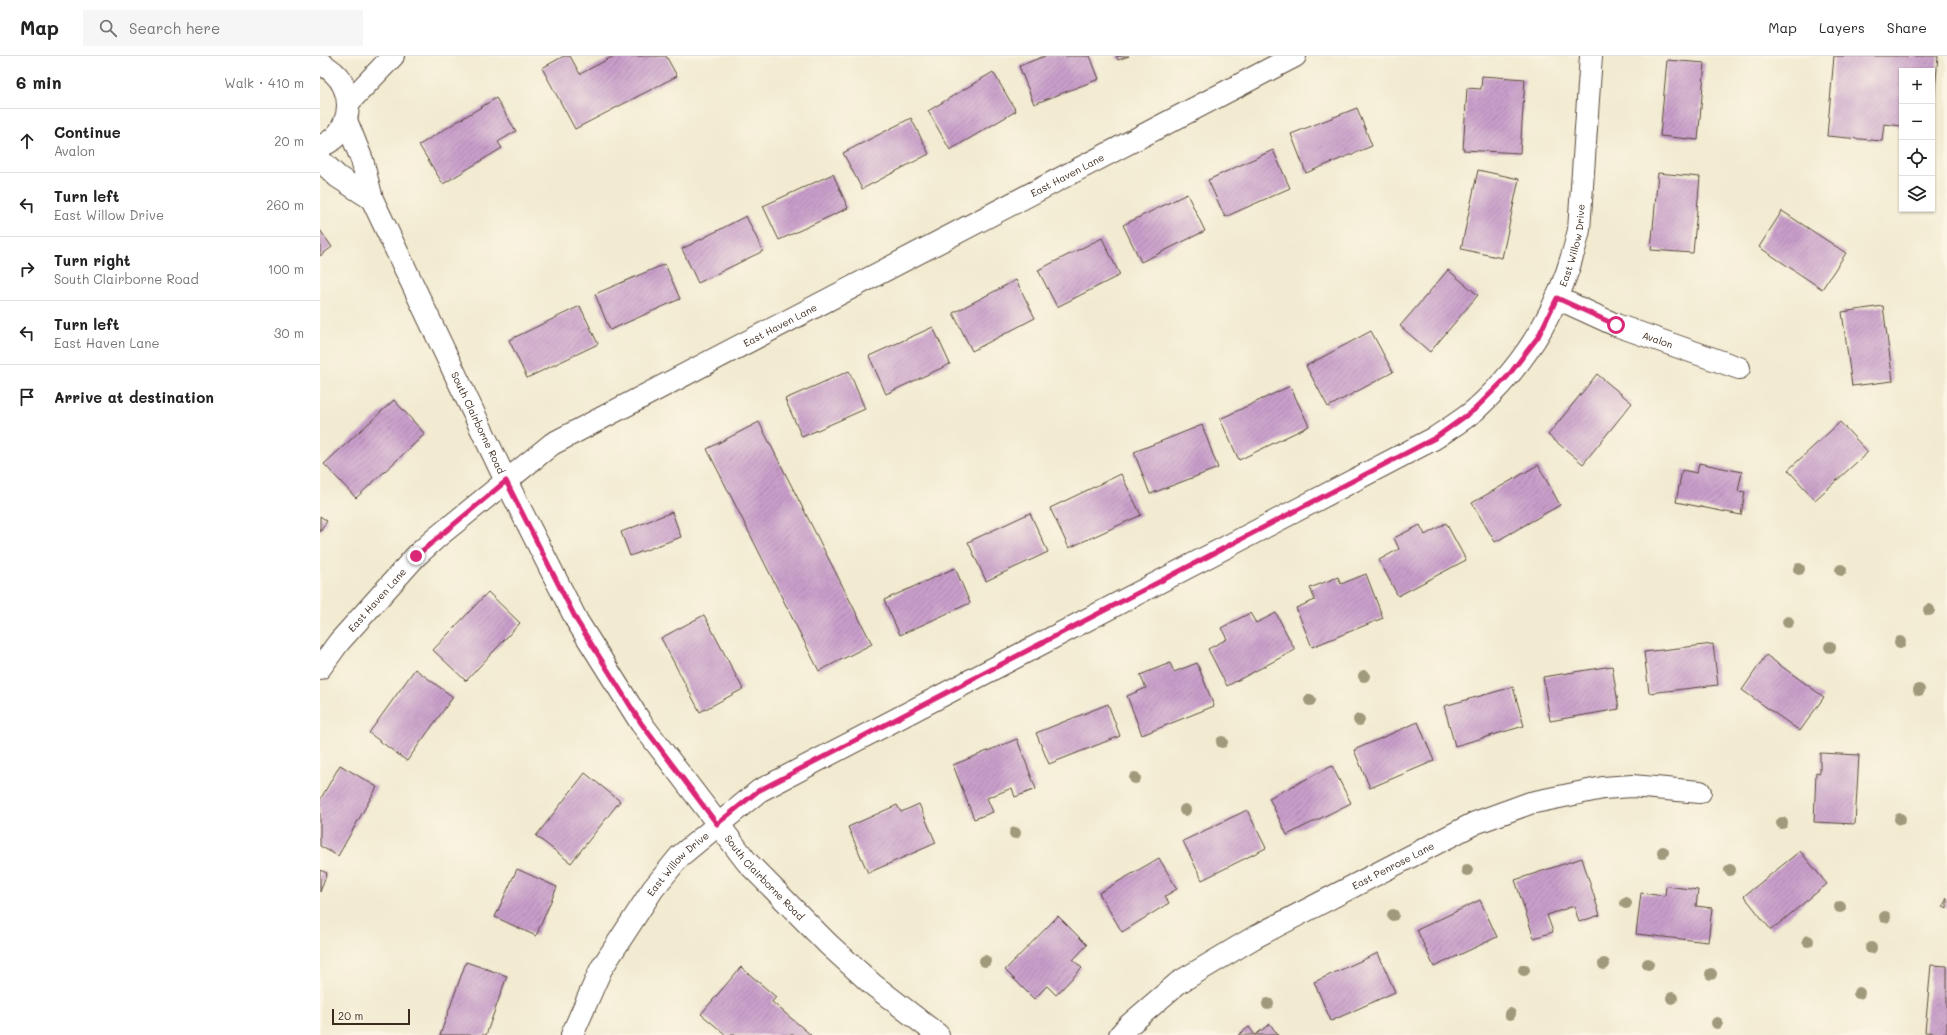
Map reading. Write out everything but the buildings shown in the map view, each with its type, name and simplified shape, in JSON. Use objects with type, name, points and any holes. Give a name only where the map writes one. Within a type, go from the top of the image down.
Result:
[{"type":"street","points":[[320,63],[341,56]]},
{"type":"street","points":[[320,146],[338,134],[347,111],[393,56]]},
{"type":"street","name":"East Haven Lane","points":[[320,668],[339,642],[416,556],[552,444],[1295,56]]},
{"type":"street","name":"East Willow Drive","points":[[572,1035],[601,969],[653,888],[680,856],[758,791],[1435,438],[1474,410],[1508,376],[1538,337],[1557,298],[1573,256],[1579,230],[1591,56]]},
{"type":"street","name":"South Clairborne Road","points":[[320,63],[334,72],[344,86],[347,111],[372,199],[506,481],[577,621],[641,723],[717,824],[748,862],[828,944],[872,984],[938,1035]]},
{"type":"street","points":[[320,160],[338,177],[372,199]]},
{"type":"street","name":"Avalon","points":[[1557,298],[1616,325],[1739,368]]},
{"type":"street","name":"East Penrose Lane","points":[[1120,1035],[1128,1026],[1172,988],[1191,975],[1256,937],[1475,823],[1530,803],[1603,788],[1632,786],[1700,792]]},
{"type":"route","points":[[416,556],[506,481],[577,621],[641,723],[717,824],[758,791],[1435,438],[1474,410],[1508,376],[1538,337],[1557,298],[1616,325]]}]
